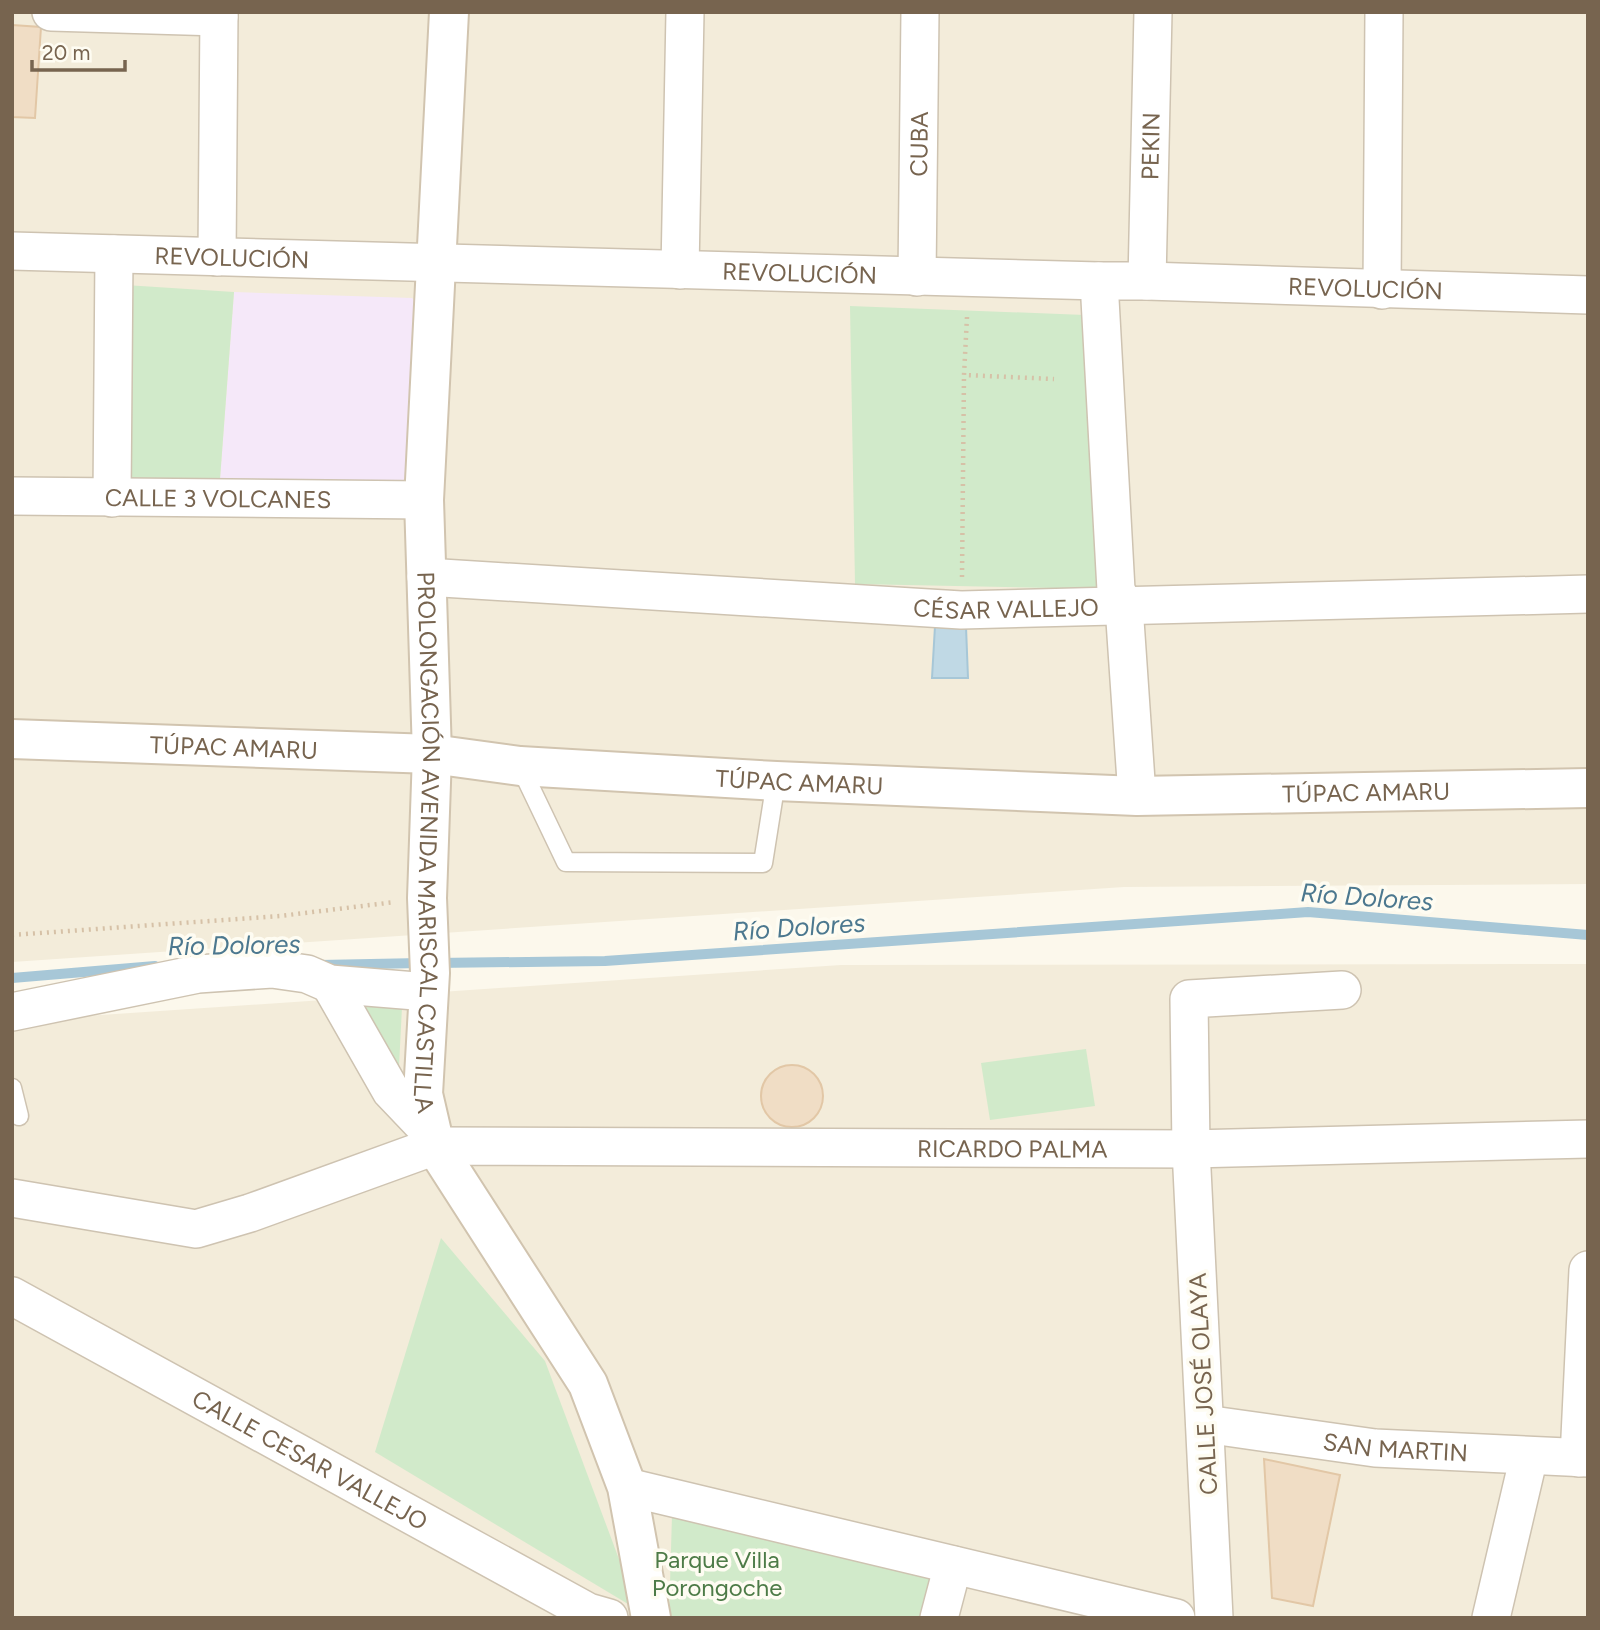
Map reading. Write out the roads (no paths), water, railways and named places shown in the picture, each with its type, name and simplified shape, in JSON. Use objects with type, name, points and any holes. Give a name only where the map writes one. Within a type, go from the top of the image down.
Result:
[{"type":"main road","name":"PROLONGACIÓN AVENIDA MARISCAL CASTILLA","points":[[449,12],[424,500],[432,754],[429,983],[423,1094],[433,1139],[588,1384],[627,1487],[651,1618]]},
{"type":"main road","name":"TÚPAC AMARU","points":[[12,739],[432,754],[520,766],[776,781],[1138,796],[1588,788]]},
{"type":"street","points":[[51,12],[219,15],[217,257]]},
{"type":"street","points":[[680,270],[685,12]]},
{"type":"street","name":"CUBA","points":[[917,277],[920,12]]},
{"type":"street","name":"PEKIN","points":[[1147,281],[1153,12]]},
{"type":"street","points":[[1382,290],[1384,12]]},
{"type":"street","name":"REVOLUCIÓN","points":[[12,251],[1588,295]]},
{"type":"street","points":[[112,498],[114,254]]},
{"type":"street","points":[[1099,281],[1116,590],[1124,606],[1138,796]]},
{"type":"street","name":"CALLE 3 VOLCANES","points":[[12,496],[424,500]]},
{"type":"street","name":"CÉSAR VALLEJO","points":[[426,577],[961,610],[1588,594]]},
{"type":"street","points":[[12,1012],[198,974],[272,969],[307,974],[330,984],[429,983]]},
{"type":"street","points":[[12,1198],[196,1229],[250,1213],[433,1139],[391,1091],[330,984]]},
{"type":"street","name":"CALLE JOSÉ OLAYA","points":[[1214,1618],[1191,1150],[1189,999],[1342,989]]},
{"type":"street","name":"RICARDO PALMA","points":[[433,1139],[1191,1150],[1588,1139]]},
{"type":"street","points":[[1583,1458],[1588,1270]]},
{"type":"street","name":"CALLE CESAR VALLEJO","points":[[14,1300],[587,1612],[609,1618]]},
{"type":"street","name":"SAN MARTIN","points":[[1205,1424],[1375,1448],[1583,1458]]},
{"type":"street","points":[[1491,1618],[1529,1456]]},
{"type":"street","points":[[627,1487],[1176,1618]]},
{"type":"street","points":[[939,1618],[953,1564]]},
{"type":"lane","points":[[520,766],[566,862],[763,863],[776,781]]},
{"type":"lane","points":[[12,1088],[19,1116]]},
{"type":"water","points":[[935,626],[966,627],[968,678],[932,678]]},
{"type":"waterway","name":"Río Dolores","points":[[436,963],[605,961],[1308,912],[1588,935]]},
{"type":"waterway","name":"Río Dolores","points":[[320,965],[421,963]]},
{"type":"waterway","name":"Río Dolores","points":[[12,978],[155,966]]},
{"type":"park label","name":"Parque Villa Porongoche","points":[[717,1573]]}]
